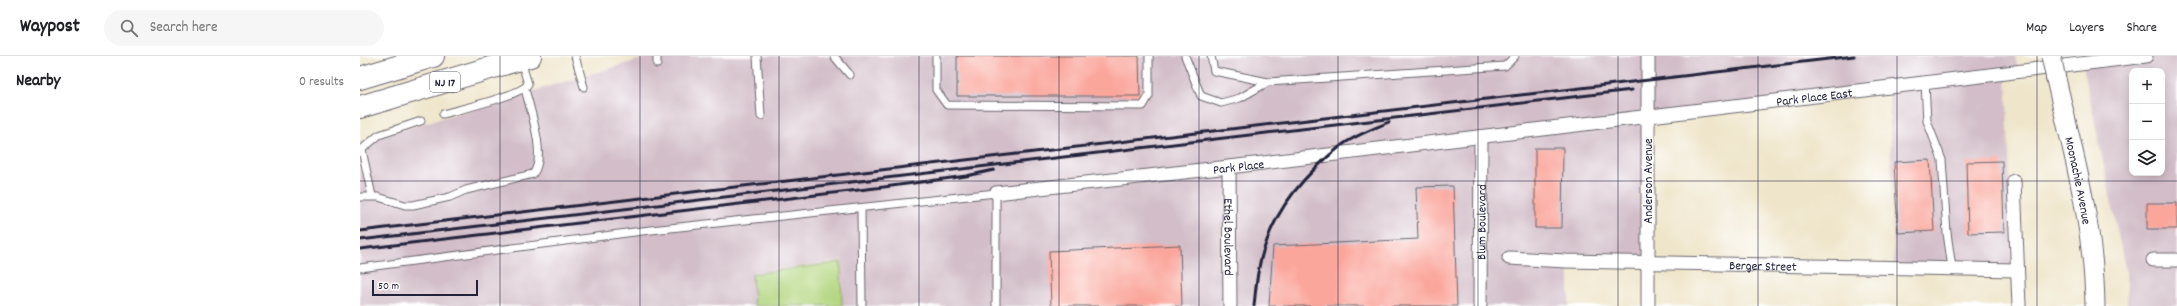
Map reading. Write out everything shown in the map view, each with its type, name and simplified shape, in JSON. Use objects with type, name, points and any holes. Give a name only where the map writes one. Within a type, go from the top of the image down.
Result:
[{"type":"highway","name":"NJ 17","points":[[360,78],[433,56]]},
{"type":"highway","name":"NJ 17","points":[[360,107],[525,57]]},
{"type":"main road","name":"Moonachie Avenue","points":[[2050,56],[2090,229],[2094,261],[2095,306]]},
{"type":"street","name":"Anderson Avenue","points":[[1648,56],[1648,306]]},
{"type":"street","name":"Park Place East","points":[[1481,137],[2146,56]]},
{"type":"street","name":"Park Place","points":[[996,193],[1481,137]]},
{"type":"street","name":"Blum Boulevard","points":[[1480,306],[1481,137]]},
{"type":"street","name":"Ethel Boulevard","points":[[1229,167],[1230,306]]},
{"type":"street","points":[[2014,182],[2018,306]]},
{"type":"street","name":"Berger Street","points":[[1509,258],[1566,261],[1647,261],[2018,270]]},
{"type":"street","points":[[2153,260],[2177,260]]},
{"type":"lane","points":[[575,56],[584,87]]},
{"type":"lane","points":[[657,64],[658,56]]},
{"type":"lane","points":[[757,56],[762,116]]},
{"type":"lane","points":[[834,56],[850,75]]},
{"type":"lane","points":[[936,56],[936,90],[947,105],[1142,106],[1149,96],[1149,56]]},
{"type":"lane","points":[[1185,56],[1201,96],[1220,103],[1240,98],[1268,82]]},
{"type":"lane","points":[[1211,56],[1214,71],[1268,82],[1505,66],[1516,56]]},
{"type":"lane","points":[[443,114],[513,94],[525,88],[528,84],[525,57]]},
{"type":"lane","points":[[1925,83],[1927,121],[1942,160],[1947,233],[1952,268]]},
{"type":"lane","points":[[360,197],[372,196],[405,205],[413,205],[450,197],[466,190],[533,174],[540,162],[536,135],[525,88]]},
{"type":"lane","points":[[372,196],[361,150],[367,143],[379,135],[421,121]]},
{"type":"lane","points":[[360,268],[642,231],[996,193],[996,306]]},
{"type":"lane","points":[[861,208],[862,306]]},
{"type":"shaded area","points":[[652,56],[2015,56],[2019,71],[2006,73],[2013,268],[1894,267],[1889,89],[1651,115],[1649,261],[1569,261],[1569,306],[843,306],[842,260],[752,273],[753,306],[360,306],[360,142]]},
{"type":"shaded area","points":[[2081,56],[2177,56],[2177,306],[2127,306],[2128,282]]},
{"type":"green space","points":[[841,262],[842,306],[754,306],[752,274]]},
{"type":"building","points":[[957,56],[1139,56],[1140,96],[957,96]]},
{"type":"building","points":[[1535,148],[1563,148],[1562,228],[1535,228]]},
{"type":"building","points":[[1930,160],[1934,231],[1898,233],[1894,162]]},
{"type":"building","points":[[2002,161],[2004,232],[1968,233],[1966,162]]},
{"type":"building","points":[[1453,186],[1457,306],[1269,306],[1273,246],[1418,239],[1416,187]]},
{"type":"building","points":[[2147,203],[2177,203],[2177,229],[2147,229]]},
{"type":"building","points":[[1180,245],[1182,306],[1051,306],[1049,251]]},
{"type":"railway","points":[[360,231],[1854,56]]},
{"type":"railway","points":[[360,240],[1632,90]]},
{"type":"railway","points":[[1254,306],[1258,274],[1263,251],[1272,229],[1287,201],[1318,165],[1347,141],[1389,122]]},
{"type":"railway","points":[[360,249],[884,187],[966,176],[994,170]]}]
